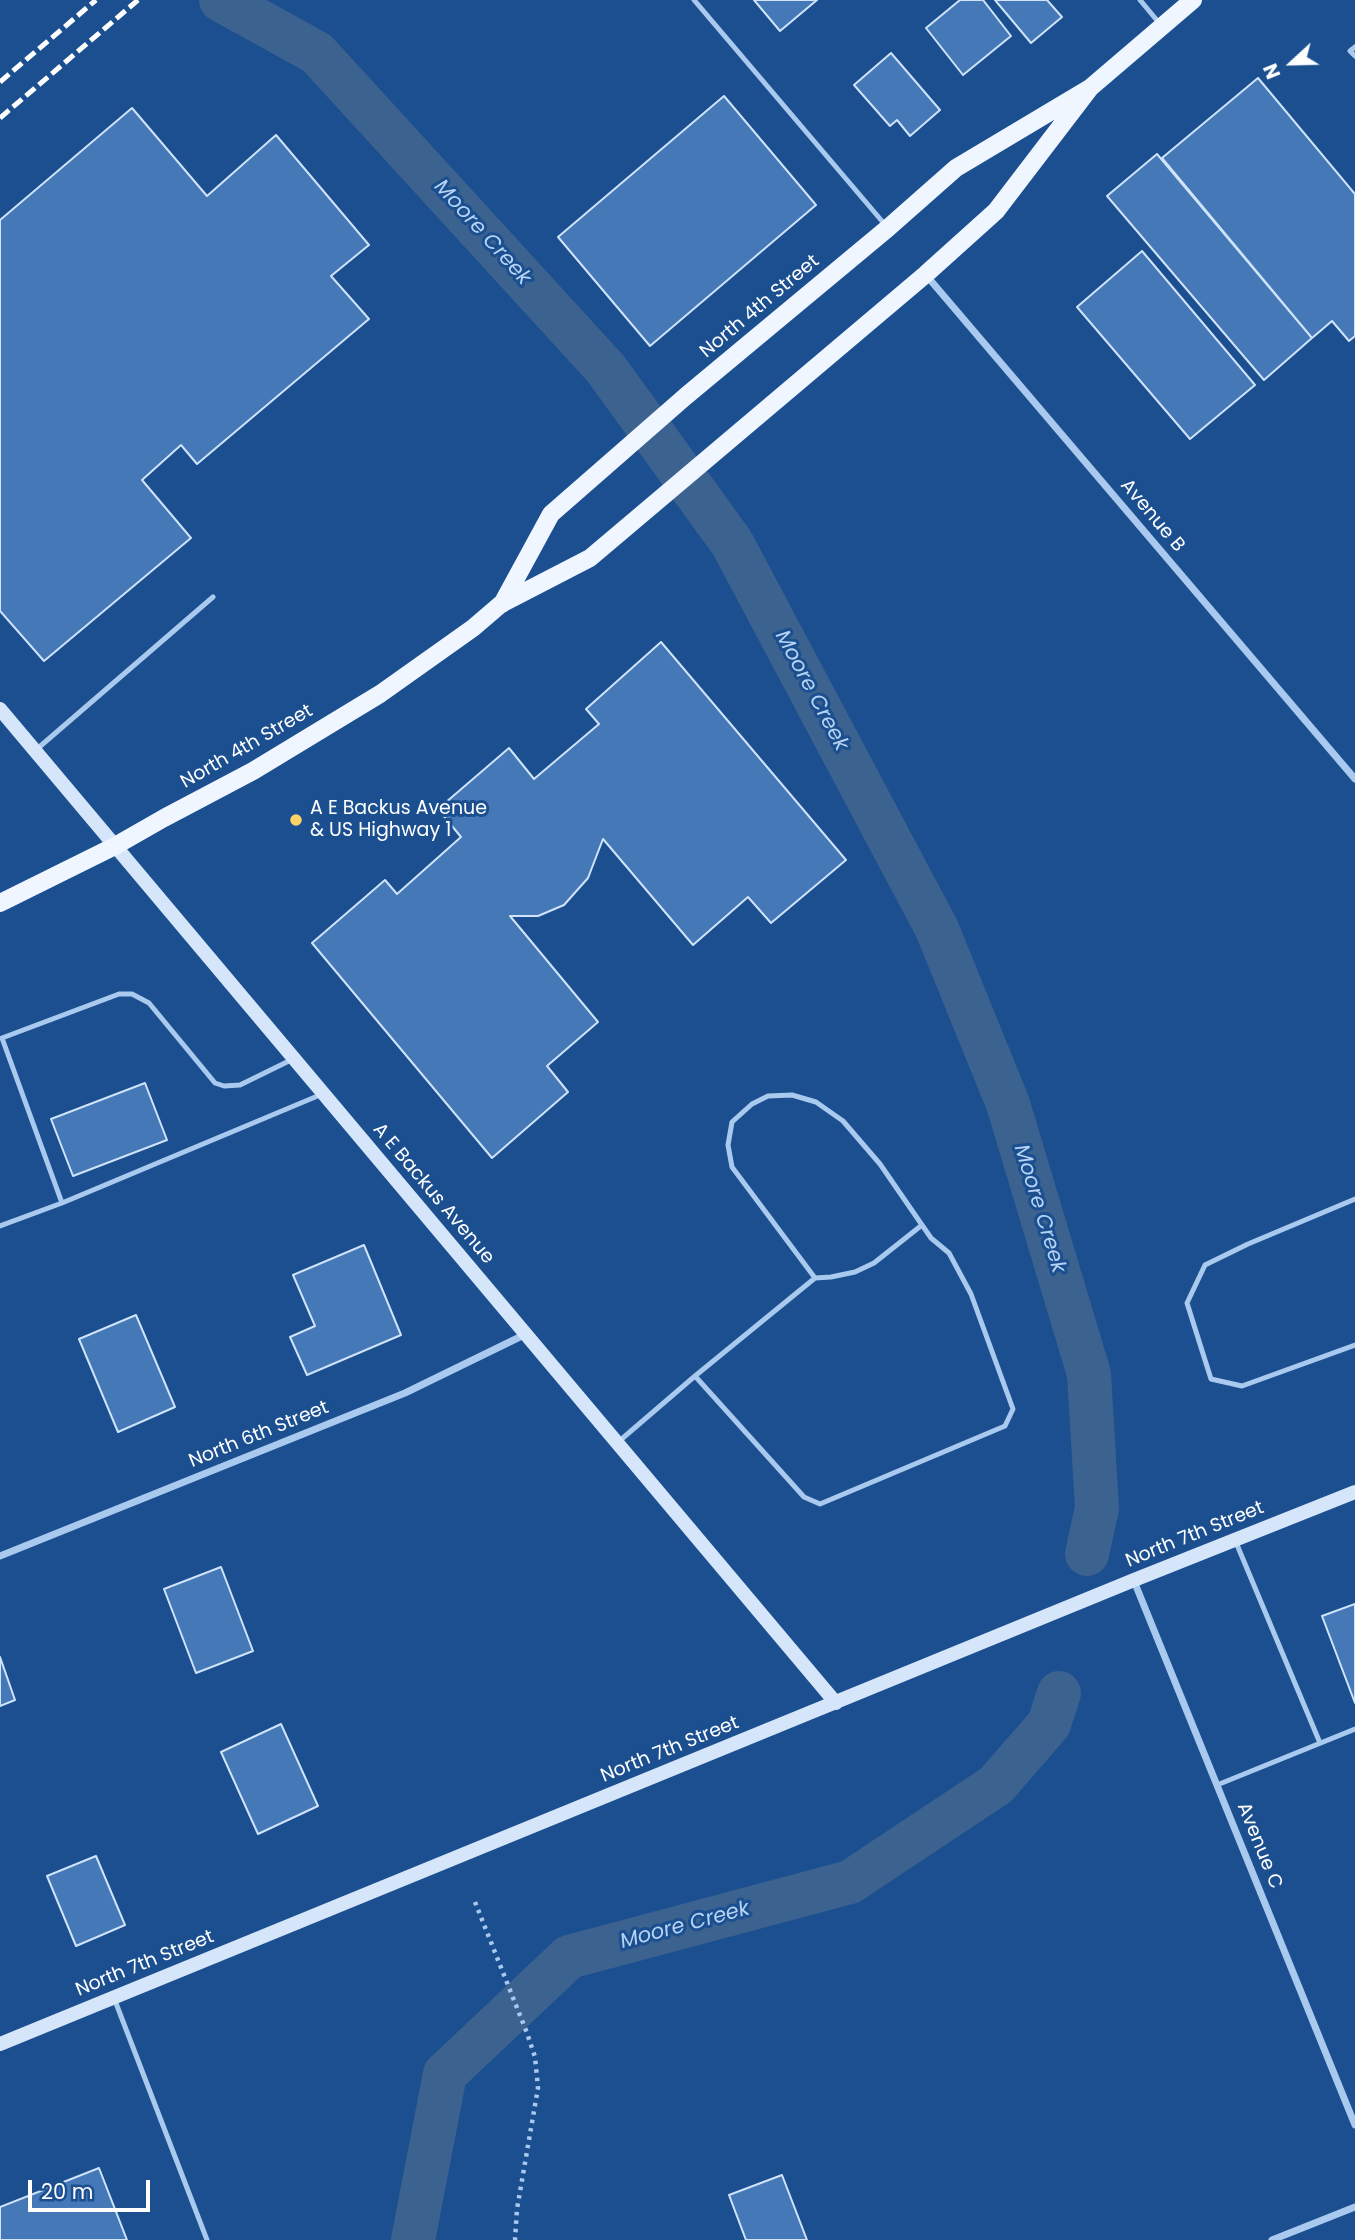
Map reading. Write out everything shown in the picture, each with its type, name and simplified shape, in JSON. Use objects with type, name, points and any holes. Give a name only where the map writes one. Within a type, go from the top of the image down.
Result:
[{"type":"main road","name":"North 4th Street","points":[[501,604],[551,514],[686,396],[956,168],[1090,88],[1194,0]]},
{"type":"main road","name":"North 4th Street","points":[[0,903],[115,846],[253,771],[380,694],[501,604],[590,558],[926,274],[996,211],[1090,88]]},
{"type":"street","name":"Avenue B","points":[[926,274],[1355,779]]},
{"type":"street","name":"A E Backus Avenue","points":[[0,709],[836,1703]]},
{"type":"street","name":"North 6th Street","points":[[0,1556],[405,1393],[526,1334]]},
{"type":"street","name":"North 7th Street","points":[[0,2044],[1134,1580],[1354,1495]]},
{"type":"street","name":"Avenue C","points":[[1134,1580],[1355,2124]]},
{"type":"street","points":[[1272,2240],[1355,2207]]},
{"type":"lane","points":[[694,0],[888,228]]},
{"type":"lane","points":[[1140,0],[1163,26]]},
{"type":"lane","points":[[1355,47],[1350,51],[1355,57]]},
{"type":"lane","points":[[35,751],[213,597]]},
{"type":"lane","points":[[62,1203],[2,1038],[119,995],[132,994],[149,1003],[215,1083],[224,1086],[240,1085],[294,1058]]},
{"type":"lane","points":[[0,1226],[62,1203],[323,1093]]},
{"type":"lane","points":[[695,1376],[804,1497],[820,1504],[1005,1426],[1013,1409],[971,1294],[949,1253],[931,1238],[880,1164],[843,1121],[816,1102],[792,1095],[768,1096],[752,1104],[732,1122],[728,1145],[733,1167],[815,1278]]},
{"type":"lane","points":[[1355,1199],[1205,1265],[1186,1303],[1211,1379],[1242,1386],[1355,1345]]},
{"type":"lane","points":[[617,1443],[815,1278],[855,1272],[874,1263],[922,1225]]},
{"type":"lane","points":[[1235,1540],[1320,1743]]},
{"type":"lane","points":[[1217,1785],[1355,1729]]},
{"type":"lane","points":[[114,1998],[207,2240]]},
{"type":"path","points":[[475,1902],[535,2057],[538,2088],[517,2209],[515,2240]]},
{"type":"building","points":[[754,0],[817,0],[780,31]]},
{"type":"building","points":[[960,0],[983,0],[1011,36],[963,75],[926,28]]},
{"type":"building","points":[[995,0],[1047,0],[1062,17],[1031,43]]},
{"type":"building","points":[[891,53],[940,110],[910,136],[897,120],[890,126],[854,85]]},
{"type":"building","points":[[1258,78],[1355,194],[1355,336],[1349,341],[1332,321],[1312,338],[1162,158]]},
{"type":"building","points":[[724,96],[816,205],[650,346],[558,237]]},
{"type":"building","points":[[132,108],[207,196],[276,135],[369,245],[331,276],[369,319],[197,464],[181,445],[142,480],[191,538],[44,661],[0,611],[0,220]]},
{"type":"building","points":[[1157,154],[1312,338],[1264,380],[1107,196]]},
{"type":"building","points":[[1142,251],[1255,385],[1190,439],[1077,307]]},
{"type":"building","points":[[661,642],[846,860],[771,923],[748,897],[693,945],[603,839],[588,878],[564,905],[538,916],[510,916],[598,1022],[547,1066],[568,1092],[492,1158],[312,943],[385,880],[397,894],[461,837],[438,809],[509,748],[534,779],[599,724],[586,709]]},
{"type":"building","points":[[145,1083],[167,1140],[73,1176],[51,1119]]},
{"type":"building","points":[[364,1245],[401,1335],[307,1375],[290,1337],[315,1326],[293,1275]]},
{"type":"building","points":[[136,1315],[175,1407],[118,1432],[79,1339]]},
{"type":"building","points":[[221,1567],[253,1651],[196,1673],[164,1589]]},
{"type":"building","points":[[1355,1604],[1355,1703],[1322,1616]]},
{"type":"building","points":[[0,1657],[15,1700],[0,1706]]},
{"type":"building","points":[[281,1724],[318,1806],[258,1834],[221,1752]]},
{"type":"building","points":[[96,1856],[125,1925],[76,1946],[47,1876]]},
{"type":"building","points":[[99,2168],[127,2240],[0,2240],[0,2207]]},
{"type":"building","points":[[782,2175],[807,2240],[746,2240],[729,2195]]},
{"type":"waterway","name":"Moore Creek","points":[[221,0],[317,53],[606,369],[732,543],[937,929],[1008,1104],[1089,1374],[1097,1508],[1087,1554]]},
{"type":"waterway","name":"Moore Creek","points":[[413,2240],[445,2074],[569,1957],[850,1882],[996,1785],[1049,1724],[1059,1693]]},
{"type":"railway","points":[[0,82],[96,0]]},
{"type":"railway","points":[[0,118],[138,0]]},
{"type":"place","name":"A E Backus Avenue & US Highway 1","points":[[296,820]]}]
